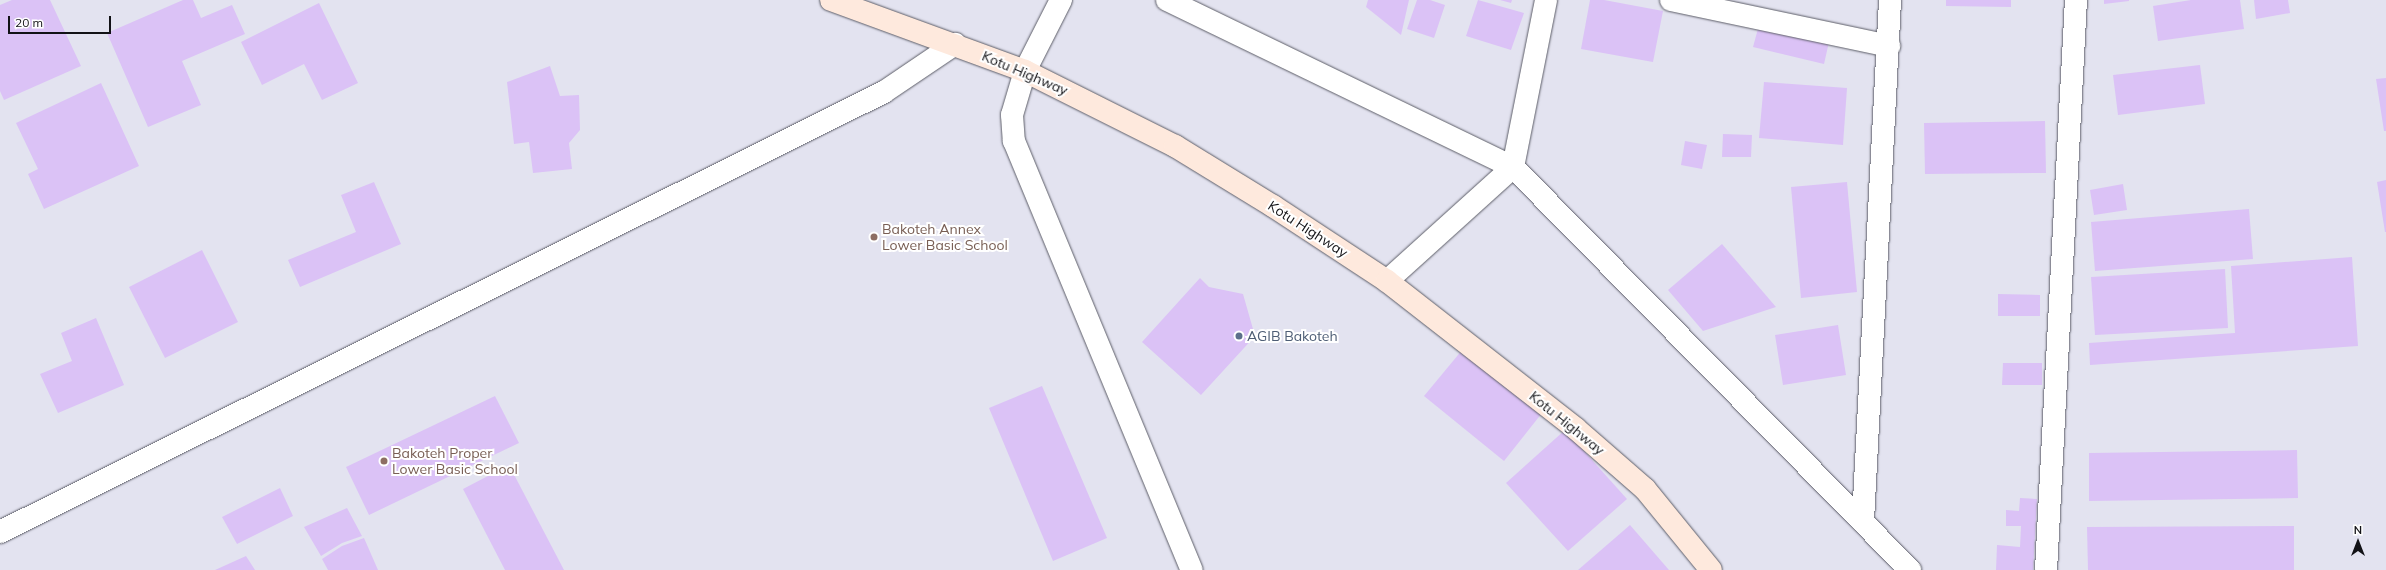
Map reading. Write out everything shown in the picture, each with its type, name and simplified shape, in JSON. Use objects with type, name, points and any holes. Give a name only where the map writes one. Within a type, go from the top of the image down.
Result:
[{"type":"street","name":"Kotu Highway","points":[[831,0],[955,44],[1025,71],[1176,146],[1273,206],[1387,281],[1575,428],[1645,489],[1711,570]]},
{"type":"street","points":[[1061,0],[1025,71],[1012,115],[1014,141],[1192,570]]},
{"type":"street","points":[[1167,0],[1513,167],[1910,570]]},
{"type":"street","points":[[1387,281],[1513,167],[1546,0]]},
{"type":"street","points":[[1671,0],[1889,46]]},
{"type":"street","points":[[1863,521],[1889,46],[1890,0]]},
{"type":"street","points":[[2046,570],[2076,0]]},
{"type":"street","points":[[0,532],[884,92],[955,44]]},
{"type":"building","points":[[12,0],[50,0],[81,66],[4,100],[0,91],[0,5]]},
{"type":"building","points":[[183,0],[193,0],[201,18],[232,5],[245,34],[182,61],[201,105],[148,127],[107,33]]},
{"type":"building","points":[[1368,0],[1409,0],[1401,35],[1366,7]]},
{"type":"building","points":[[1417,0],[1430,0],[1445,5],[1434,38],[1407,29]]},
{"type":"building","points":[[1478,0],[1524,13],[1511,50],[1466,36]]},
{"type":"building","points":[[1500,0],[1512,0],[1511,3]]},
{"type":"building","points":[[1590,0],[1604,0],[1663,11],[1653,62],[1581,49]]},
{"type":"building","points":[[1946,0],[2011,0],[2011,7],[1946,6]]},
{"type":"building","points":[[2104,0],[2129,0],[2129,1],[2104,4]]},
{"type":"building","points":[[2191,0],[2240,0],[2244,29],[2158,41],[2153,6]]},
{"type":"building","points":[[2254,0],[2288,0],[2290,13],[2256,19]]},
{"type":"building","points":[[319,3],[358,83],[322,100],[304,64],[262,85],[241,42]]},
{"type":"building","points":[[1759,25],[1829,42],[1824,64],[1753,47]]},
{"type":"building","points":[[2200,65],[2205,104],[2118,115],[2113,75]]},
{"type":"building","points":[[550,66],[560,96],[579,95],[580,130],[569,143],[572,169],[533,173],[529,142],[514,144],[507,82]]},
{"type":"building","points":[[2386,78],[2386,131],[2384,131],[2376,79]]},
{"type":"building","points":[[1764,82],[1847,88],[1843,145],[1759,138]]},
{"type":"building","points":[[101,83],[139,166],[44,209],[28,174],[38,169],[16,123]]},
{"type":"building","points":[[2045,121],[2046,173],[1925,174],[1924,123]]},
{"type":"building","points":[[1723,134],[1752,135],[1751,157],[1722,157]]},
{"type":"building","points":[[1685,141],[1707,145],[1702,169],[1681,165]]},
{"type":"building","points":[[2386,180],[2386,232],[2385,232],[2377,182]]},
{"type":"building","points":[[374,182],[401,244],[300,287],[288,260],[356,232],[341,195]]},
{"type":"building","points":[[1847,182],[1857,292],[1801,298],[1791,187]]},
{"type":"building","points":[[2123,184],[2127,210],[2094,215],[2090,190]]},
{"type":"building","points":[[2249,209],[2253,259],[2095,271],[2091,222]]},
{"type":"building","points":[[1722,244],[1776,307],[1703,331],[1668,290]]},
{"type":"building","points":[[202,250],[238,322],[165,358],[129,287]]},
{"type":"building","points":[[2352,257],[2358,346],[2090,365],[2089,343],[2235,333],[2231,266]]},
{"type":"building","points":[[2225,269],[2228,328],[2095,335],[2091,277]]},
{"type":"building","points":[[1200,278],[1209,287],[1243,294],[1255,336],[1201,395],[1142,342]]},
{"type":"building","points":[[1998,294],[2040,295],[2040,316],[1998,316]]},
{"type":"building","points":[[96,318],[124,385],[58,413],[40,374],[72,361],[61,333]]},
{"type":"building","points":[[1838,325],[1846,375],[1783,385],[1775,335]]},
{"type":"building","points":[[1463,349],[1542,413],[1504,461],[1424,396]]},
{"type":"building","points":[[2003,363],[2042,363],[2042,385],[2002,385]]},
{"type":"building","points":[[1042,386],[1107,538],[1053,561],[989,408]]},
{"type":"building","points":[[495,396],[519,443],[369,515],[346,467]]},
{"type":"building","points":[[1565,430],[1627,499],[1568,551],[1506,483]]},
{"type":"building","points":[[2297,450],[2298,498],[2089,501],[2089,453]]},
{"type":"building","points":[[509,465],[564,570],[505,570],[463,489]]},
{"type":"building","points":[[280,488],[293,516],[237,544],[222,517]]},
{"type":"building","points":[[2020,498],[2037,499],[2033,570],[1996,570],[1997,545],[2020,547],[2021,526],[2006,526],[2006,510],[2019,511]]},
{"type":"building","points":[[347,508],[362,536],[342,543],[321,556],[304,527]]},
{"type":"building","points":[[1630,525],[1669,570],[1578,570]]},
{"type":"building","points":[[2294,526],[2294,570],[2088,570],[2087,527]]},
{"type":"building","points":[[364,538],[378,570],[328,570],[322,559],[342,546]]},
{"type":"building","points":[[246,556],[255,570],[215,570]]},
{"type":"place","name":"Bakoteh Annex Lower Basic School","points":[[874,237]]},
{"type":"place","name":"AGIB Bakoteh","points":[[1239,336]]},
{"type":"place","name":"Bakoteh Proper Lower Basic School","points":[[384,461]]}]
